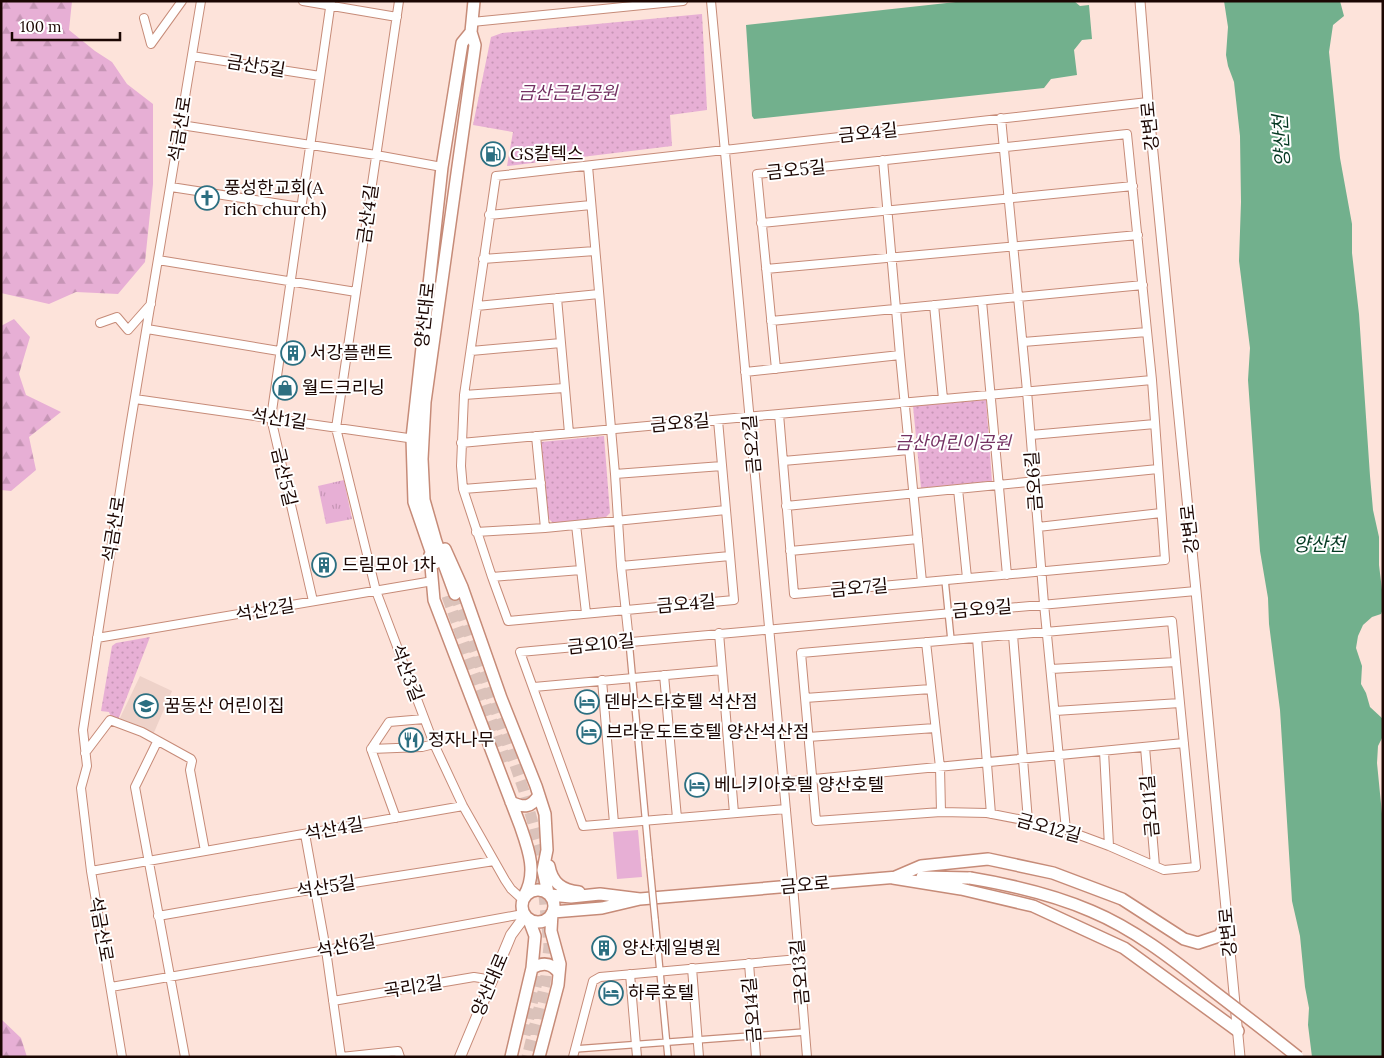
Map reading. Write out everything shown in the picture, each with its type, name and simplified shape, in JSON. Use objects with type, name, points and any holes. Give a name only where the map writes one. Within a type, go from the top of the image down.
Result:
[{"type":"main road","name":"양산대로","points":[[471,27],[462,43],[442,167],[417,439],[414,502],[428,546],[451,595],[424,500],[417,439],[425,402],[474,45],[471,27],[474,1]]},
{"type":"main road","points":[[429,519],[442,540],[462,587],[501,698],[539,795],[545,814],[551,876],[561,888],[600,894]]},
{"type":"main road","points":[[428,546],[434,600],[520,825],[532,866],[531,883],[523,898],[522,909],[534,936],[532,968],[511,1057]]},
{"type":"main road","points":[[511,802],[520,807],[529,806],[539,795]]},
{"type":"main road","points":[[547,850],[543,870],[549,894],[554,903],[551,931],[560,968]]},
{"type":"main road","points":[[893,878],[921,866],[988,859],[1053,873],[1122,899],[1184,940],[1198,942],[1219,936],[1227,924]]},
{"type":"main road","points":[[893,878],[961,889],[1033,906],[1124,948],[1238,1031]]},
{"type":"main road","name":"금오로","points":[[553,912],[602,908],[640,899],[893,878],[970,878],[1009,885],[1041,892],[1075,904],[1112,921],[1161,950],[1298,1057]]},
{"type":"main road","points":[[523,898],[533,890],[544,890],[549,894]]},
{"type":"main road","name":"금오로","points":[[549,894],[571,897],[600,894],[640,899]]},
{"type":"main road","points":[[539,1057],[552,1010],[560,968],[560,949],[557,934],[559,924],[566,916],[586,909]]},
{"type":"main road","points":[[526,917],[540,922],[549,917],[553,912]]},
{"type":"main road","name":"양산대로","points":[[460,1057],[511,936],[526,917]]},
{"type":"main road","points":[[532,968],[546,964],[560,968]]},
{"type":"street","points":[[144,18],[152,44],[182,1]]},
{"type":"street","name":"석금산로","points":[[122,1057],[91,871],[81,788],[87,766],[83,730],[135,399],[201,1]]},
{"type":"street","points":[[303,1],[330,3],[396,17]]},
{"type":"street","name":"금산4길","points":[[336,428],[399,1]]},
{"type":"street","points":[[471,27],[632,4],[683,1]]},
{"type":"street","name":"금오2길","points":[[711,1],[793,886]]},
{"type":"street","name":"강변로","points":[[1140,1],[1148,102],[1240,1057]]},
{"type":"street","name":"금산5길","points":[[313,602],[271,418],[330,3]]},
{"type":"street","name":"금산5길","points":[[192,56],[320,76]]},
{"type":"street","name":"금오4길","points":[[718,420],[734,600],[508,621],[476,532],[463,489],[461,443],[464,395],[496,176],[1148,102]]},
{"type":"street","points":[[1001,118],[1028,392]]},
{"type":"street","points":[[181,125],[442,167]]},
{"type":"street","name":"금오5길","points":[[776,369],[757,174],[1127,134],[1152,380]]},
{"type":"street","points":[[883,160],[922,582]]},
{"type":"street","points":[[588,166],[619,521],[620,566],[668,1057]]},
{"type":"street","points":[[761,223],[1133,186]]},
{"type":"street","points":[[171,187],[300,207]]},
{"type":"street","points":[[489,215],[591,206]]},
{"type":"street","points":[[766,269],[1138,235]]},
{"type":"street","points":[[483,259],[595,251]]},
{"type":"street","points":[[158,260],[356,292]]},
{"type":"street","points":[[771,321],[1142,285]]},
{"type":"street","points":[[477,306],[599,294]]},
{"type":"street","points":[[557,298],[569,433]]},
{"type":"street","name":"금오6길","points":[[982,301],[998,485]]},
{"type":"street","points":[[100,323],[116,317],[128,330],[151,304]]},
{"type":"street","points":[[934,306],[944,399]]},
{"type":"street","points":[[147,329],[280,351]]},
{"type":"street","points":[[1023,342],[1147,332]]},
{"type":"street","points":[[471,352],[561,343]]},
{"type":"street","points":[[745,372],[900,354]]},
{"type":"street","points":[[749,417],[1152,380]]},
{"type":"street","name":"금오7길","points":[[779,414],[794,594],[1041,572],[1165,560],[1152,380]]},
{"type":"street","points":[[464,395],[564,388]]},
{"type":"street","name":"금오6길","points":[[1028,392],[1047,632]]},
{"type":"street","name":"석산1길","points":[[135,399],[417,439]]},
{"type":"street","name":"금오8길","points":[[461,443],[749,417]]},
{"type":"street","points":[[1031,435],[1155,424]]},
{"type":"street","name":"석산3길","points":[[336,428],[376,590],[424,719],[463,806],[508,885],[523,898]]},
{"type":"street","points":[[536,436],[545,528]]},
{"type":"street","points":[[783,461],[909,450]]},
{"type":"street","points":[[615,474],[722,466]]},
{"type":"street","points":[[786,506],[1158,470]]},
{"type":"street","points":[[463,489],[540,483]]},
{"type":"street","points":[[998,485],[1007,575]]},
{"type":"street","points":[[958,489],[967,578]]},
{"type":"street","points":[[476,532],[545,528],[726,510]]},
{"type":"street","points":[[1038,527],[1161,513]]},
{"type":"street","points":[[576,525],[586,614]]},
{"type":"street","points":[[790,551],[918,539]]},
{"type":"street","points":[[620,566],[730,556]]},
{"type":"street","points":[[492,577],[581,570]]},
{"type":"street","points":[[945,580],[951,640]]},
{"type":"street","name":"석산2길","points":[[97,638],[433,581]]},
{"type":"street","name":"금오9길","points":[[769,628],[1196,591]]},
{"type":"street","name":"금오12길","points":[[1172,621],[1196,867],[1164,870],[1066,830],[991,814],[941,812],[816,822],[801,653],[1013,635],[1172,621]]},
{"type":"street","name":"금오10길","points":[[769,628],[520,652],[584,826],[786,809]]},
{"type":"street","points":[[1047,632],[1066,830]]},
{"type":"street","points":[[718,633],[734,813]]},
{"type":"street","points":[[1013,635],[1028,821]]},
{"type":"street","points":[[977,638],[991,814]]},
{"type":"street","points":[[926,642],[940,767],[941,812]]},
{"type":"street","points":[[1050,670],[1176,662]]},
{"type":"street","name":"금오10길","points":[[534,686],[722,670]]},
{"type":"street","points":[[664,675],[677,818]]},
{"type":"street","name":"금오10길","points":[[602,680],[614,823]]},
{"type":"street","points":[[805,698],[931,689]]},
{"type":"street","points":[[1055,711],[1180,703]]},
{"type":"street","points":[[371,748],[389,722],[424,719]]},
{"type":"street","points":[[86,753],[110,720],[142,732],[192,761],[190,770],[205,852]]},
{"type":"street","points":[[808,737],[935,728]]},
{"type":"street","points":[[157,742],[135,787],[185,1057]]},
{"type":"street","points":[[783,782],[1184,743]]},
{"type":"street","points":[[371,748],[422,747],[434,744]]},
{"type":"street","name":"금오11길","points":[[1144,747],[1155,866]]},
{"type":"street","points":[[371,748],[396,818]]},
{"type":"street","points":[[1104,750],[1109,846]]},
{"type":"street","name":"석산4길","points":[[91,871],[463,806]]},
{"type":"street","points":[[305,834],[326,950],[341,1057],[398,1051],[400,1057]]},
{"type":"street","name":"석산5길","points":[[158,916],[494,861]]},
{"type":"street","name":"금오13길","points":[[793,886],[807,1057]]},
{"type":"street","name":"석산6길","points":[[111,987],[526,917]]},
{"type":"street","name":"금오14길","points":[[574,1053],[593,981],[600,977],[798,959]]},
{"type":"street","name":"금오14길","points":[[748,963],[756,1057]]},
{"type":"street","points":[[692,968],[699,1057]]},
{"type":"street","points":[[630,974],[637,1057]]},
{"type":"street","name":"곡리2길","points":[[333,1001],[474,977],[493,980]]},
{"type":"street","points":[[574,1053],[636,1044],[805,1032]]},
{"type":"shaded area","name":"꿈동산 어린이집","points":[[140,676],[172,691],[152,737],[119,720]]},
{"type":"green space","points":[[1,1],[72,1],[69,30],[112,62],[127,84],[153,104],[153,184],[145,262],[118,294],[76,292],[49,304],[1,293]]},
{"type":"green space","name":"금산근린공원","points":[[702,14],[707,110],[670,115],[672,146],[507,166],[513,132],[473,125],[491,37],[502,33]]},
{"type":"green space","points":[[14,319],[30,337],[19,374],[26,395],[61,412],[29,437],[36,470],[11,491],[1,490],[1,326]]},
{"type":"green space","name":"금산어린이공원","points":[[986,400],[992,481],[921,488],[913,406]]},
{"type":"green space","points":[[604,436],[610,513],[606,517],[553,523],[548,518],[541,442]]},
{"type":"green space","points":[[344,480],[352,519],[326,524],[318,486]]},
{"type":"green space","points":[[150,637],[118,720],[111,717],[109,712],[101,711],[112,646],[116,643]]},
{"type":"green space","points":[[638,830],[642,877],[617,879],[613,832]]},
{"type":"green space","points":[[1,1019],[21,1038],[27,1057],[1,1057]]},
{"type":"water","points":[[965,1],[1074,1],[1080,6],[1089,5],[1092,39],[1082,40],[1074,50],[1077,75],[1051,79],[1044,88],[754,119],[752,116],[746,25]]},
{"type":"water","name":"양산천","points":[[1224,1],[1340,1],[1344,16],[1333,25],[1329,52],[1340,158],[1352,224],[1352,253],[1359,314],[1370,476],[1373,510],[1379,537],[1379,565],[1383,598],[1381,614],[1372,617],[1363,625],[1358,636],[1356,648],[1362,666],[1361,684],[1370,707],[1383,719],[1383,736],[1378,746],[1377,763],[1383,824],[1383,1057],[1312,1057],[1308,1025],[1309,1008],[1300,936],[1292,901],[1280,710],[1269,624],[1268,598],[1260,551],[1248,380],[1250,348],[1239,261],[1241,202],[1240,136],[1234,82],[1226,55],[1228,27]]},
{"type":"tunnel","points":[[455,594],[524,791],[539,845],[549,946],[545,984],[527,1057]]},
{"type":"tunnel","points":[[447,596],[507,764]]},
{"type":"tunnel","points":[[525,1035],[537,982],[539,963]]},
{"type":"place","name":"GS칼텍스","points":[[493,154]]},
{"type":"place","name":"풍성한교회(A rich church)","points":[[207,198]]},
{"type":"place","name":"서강플랜트","points":[[293,353]]},
{"type":"place","name":"월드크리닝","points":[[285,388]]},
{"type":"place","name":"드림모아 1차","points":[[324,565]]},
{"type":"place","name":"덴바스타호텔 석산점","points":[[587,702]]},
{"type":"place","name":"꿈동산 어린이집","points":[[146,706]]},
{"type":"place","name":"브라운도트호텔 양산석산점","points":[[589,732]]},
{"type":"place","name":"정자나무","points":[[411,740]]},
{"type":"place","name":"베니키아호텔 양산호텔","points":[[697,785]]},
{"type":"place","name":"양산제일병원","points":[[604,948]]},
{"type":"place","name":"하루호텔","points":[[611,993]]}]
